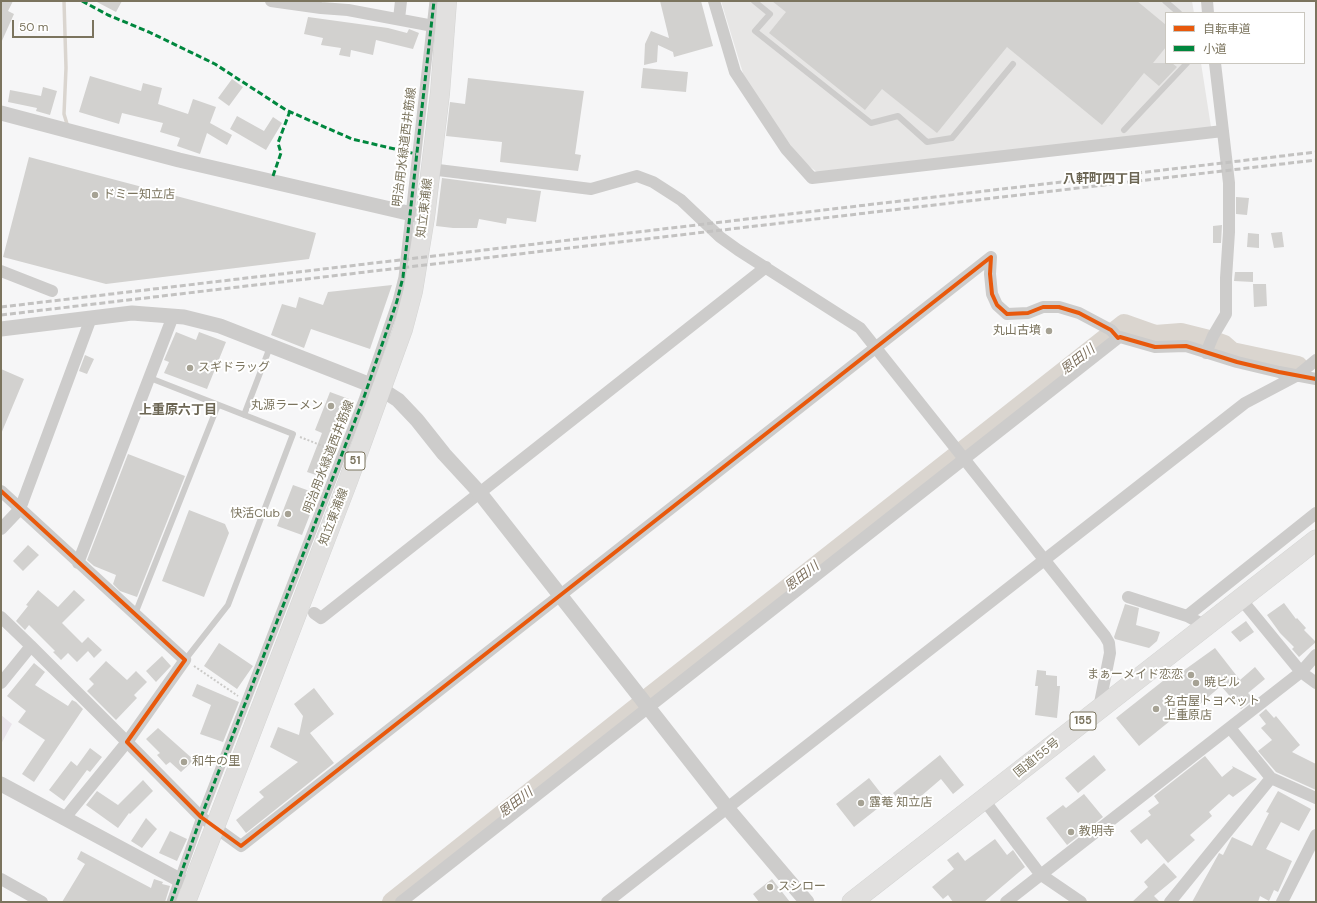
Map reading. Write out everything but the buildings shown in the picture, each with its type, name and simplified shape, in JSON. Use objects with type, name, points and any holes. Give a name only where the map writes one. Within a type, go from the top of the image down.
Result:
[{"type":"highway","name":"国道155号","points":[[852,902],[1316,540]]},
{"type":"main road","name":"知立東浦線","points":[[185,890],[208,822],[348,481],[375,387],[403,329],[413,290],[417,216],[430,169],[440,93],[438,27],[447,1]]},
{"type":"street","points":[[271,1],[348,10],[438,27]]},
{"type":"street","points":[[399,19],[402,1]]},
{"type":"street","name":"明治用水緑道西井筋線","points":[[417,216],[438,27],[434,1]]},
{"type":"street","points":[[714,1],[735,72],[786,148],[812,178],[1223,131]]},
{"type":"street","points":[[1207,1],[1208,12]]},
{"type":"street","points":[[1206,352],[1213,336],[1226,314],[1229,232],[1229,182],[1215,64]]},
{"type":"street","points":[[1,113],[179,160],[417,216]]},
{"type":"street","points":[[430,169],[591,189],[621,179],[637,176],[653,182],[681,200],[720,237],[860,328],[1109,643],[1110,653],[1099,708]]},
{"type":"street","points":[[1,617],[208,822],[241,846],[991,257],[990,274],[992,294],[997,305],[1007,314],[1028,313],[1043,307],[1059,307],[1079,313],[1115,335],[1155,347],[1186,346],[1316,379]]},
{"type":"street","points":[[314,613],[321,618],[766,267]]},
{"type":"street","points":[[1,271],[52,291]]},
{"type":"street","points":[[2,332],[132,313],[173,316],[220,326],[270,347],[375,387],[398,400],[479,492],[728,809],[807,902]]},
{"type":"street","points":[[78,564],[173,316]]},
{"type":"street","points":[[1,529],[20,509],[91,318]]},
{"type":"street","points":[[400,902],[964,458],[1115,335]]},
{"type":"street","points":[[608,902],[1245,404],[1298,375],[1316,360]]},
{"type":"street","name":"明治用水緑道西井筋線","points":[[208,822],[247,702],[342,454],[375,387]]},
{"type":"street","points":[[1,491],[78,564],[185,660],[127,742],[64,819]]},
{"type":"street","points":[[1187,616],[1316,514]]},
{"type":"street","points":[[1128,597],[1187,616],[1206,626]]},
{"type":"street","points":[[1241,599],[1301,672],[1316,683]]},
{"type":"street","points":[[1,683],[31,646]]},
{"type":"street","points":[[1006,902],[1301,672],[1316,655]]},
{"type":"street","points":[[1230,728],[1271,778],[1316,798]]},
{"type":"street","points":[[1170,902],[1271,778]]},
{"type":"street","points":[[1,784],[185,890],[171,902]]},
{"type":"street","points":[[984,800],[1040,874],[1081,902]]},
{"type":"street","points":[[1282,902],[1316,835]]},
{"type":"street","points":[[1,880],[42,902]]},
{"type":"lane","points":[[754,1],[770,14],[755,31],[871,123],[898,116],[927,142],[952,138],[1013,64]]},
{"type":"lane","points":[[1165,1],[1178,12]]},
{"type":"lane","points":[[1124,130],[1186,64]]},
{"type":"lane","points":[[244,415],[270,347]]},
{"type":"lane","points":[[150,378],[293,434],[228,605],[185,660]]},
{"type":"lane","points":[[135,614],[218,405]]},
{"type":"path","points":[[293,434],[342,454]]},
{"type":"path","points":[[185,660],[247,702]]},
{"type":"shaded area","points":[[721,1],[1192,1],[1194,12],[1165,12],[1165,64],[1201,64],[1211,127],[817,172],[802,161],[746,83]]},
{"type":"shaded area","points":[[1,715],[12,724],[1,744]]},
{"type":"waterway","points":[[64,1],[66,68],[64,114],[67,124]]},
{"type":"waterway","name":"恩田川","points":[[964,450],[1124,324],[1155,335],[1181,333],[1209,340]]},
{"type":"waterway","name":"恩田川","points":[[1213,341],[1224,345],[1232,352],[1298,366]]},
{"type":"waterway","name":"恩田川","points":[[648,698],[956,456]]},
{"type":"waterway","name":"恩田川","points":[[392,902],[640,705]]},
{"type":"railway","points":[[1,307],[1316,152]]},
{"type":"railway","points":[[1,315],[1316,160]]},
{"type":"marked path","points":[[82,1],[108,15],[149,32],[215,64],[286,110],[352,139],[416,154]]},
{"type":"marked path","points":[[171,902],[201,817],[363,400],[397,301],[403,277],[434,1]]},
{"type":"marked path","points":[[273,176],[281,153],[278,143],[290,111]]},
{"type":"cycle path","points":[[1,491],[185,660],[127,742],[201,817],[241,846],[991,257],[990,274],[992,294],[997,305],[1007,314],[1028,313],[1043,307],[1059,307],[1079,313],[1111,330],[1118,338],[1120,337],[1155,347],[1186,346],[1237,362],[1316,379]]},
{"type":"place","name":"ドミー知立店","points":[[95,195]]},
{"type":"place","name":"丸山古墳","points":[[1049,331]]},
{"type":"place","name":"スギドラッグ","points":[[190,368]]},
{"type":"place","name":"丸源ラーメン","points":[[331,406]]},
{"type":"place","name":"快活Club","points":[[288,514]]},
{"type":"place","name":"まぁーメイド恋恋","points":[[1191,675]]},
{"type":"place","name":"暁ビル","points":[[1196,683]]},
{"type":"place","name":"名古屋トヨペット 上重原店","points":[[1156,709]]},
{"type":"place","name":"和牛の里","points":[[184,762]]},
{"type":"place","name":"露菴 知立店","points":[[861,803]]},
{"type":"place","name":"教明寺","points":[[1071,832]]},
{"type":"place","name":"スシロー","points":[[770,887]]},
{"type":"district","name":"八軒町四丁目","points":[[1102,180]]},
{"type":"district","name":"上重原六丁目","points":[[178,411]]}]
